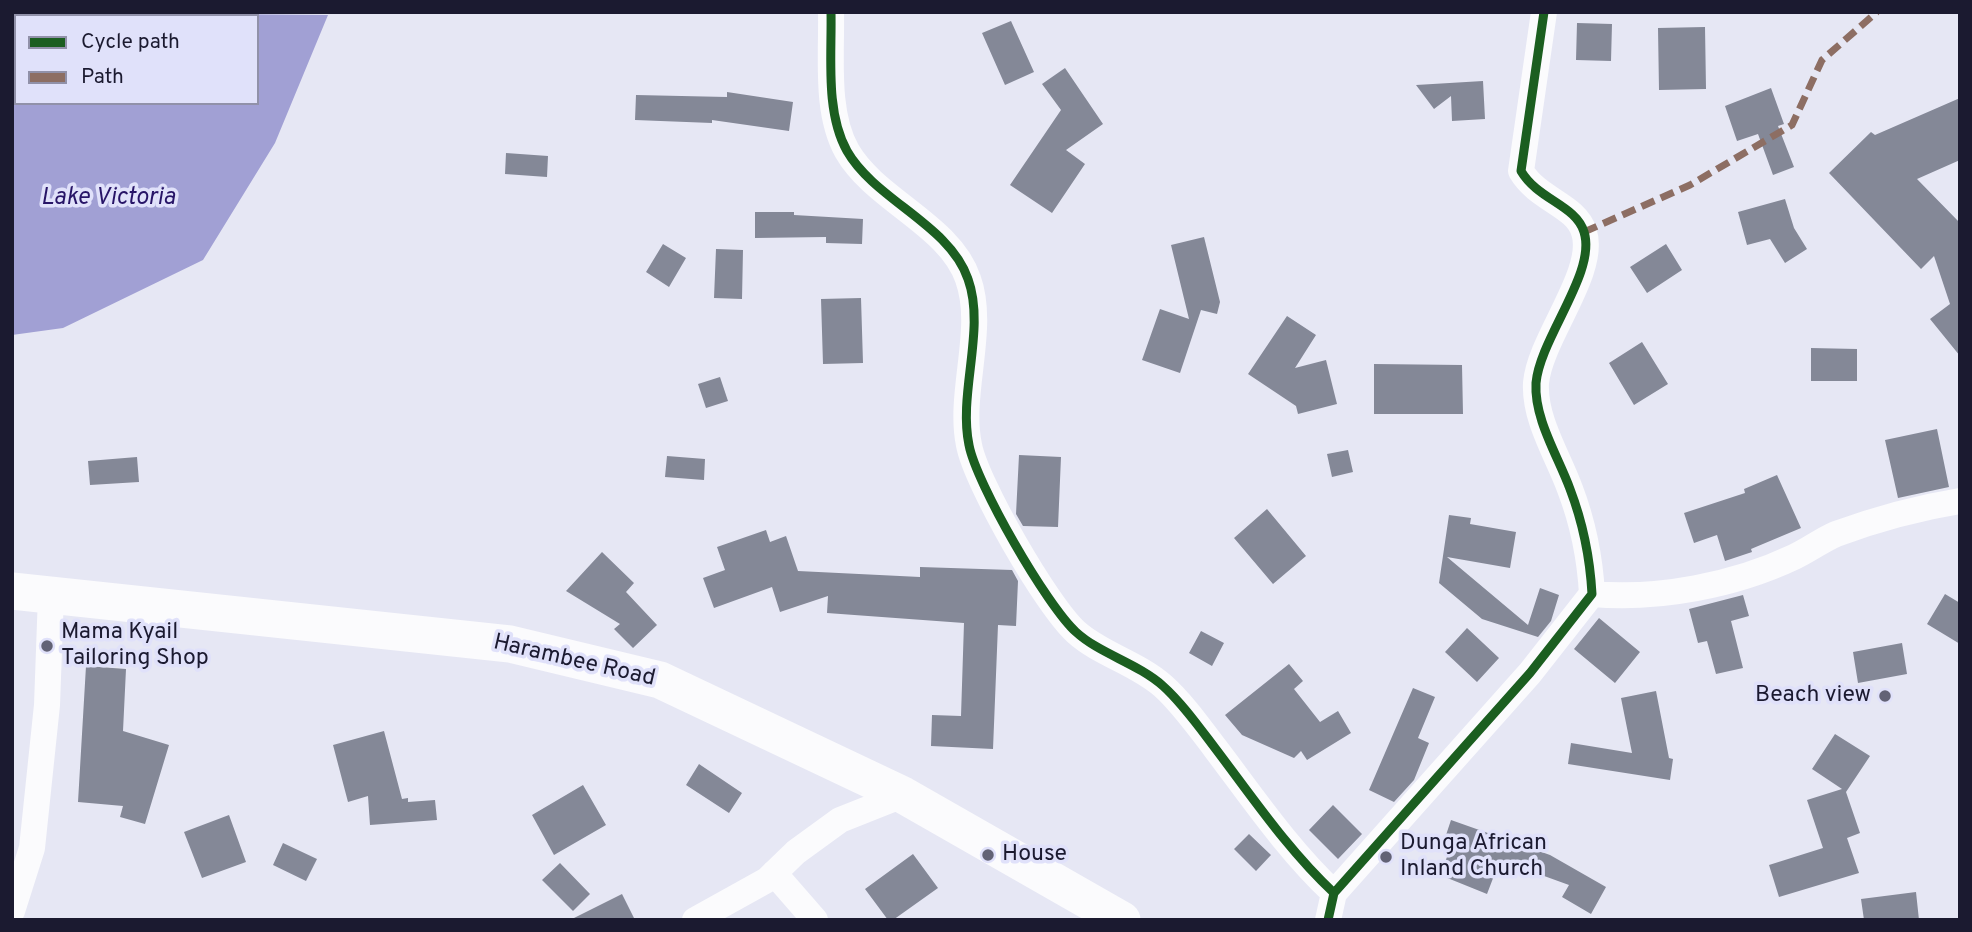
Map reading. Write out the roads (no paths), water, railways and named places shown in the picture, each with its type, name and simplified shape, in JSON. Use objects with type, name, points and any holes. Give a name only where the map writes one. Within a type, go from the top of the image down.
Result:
[{"type":"main road","name":"Harambee Road","points":[[12,591],[510,644],[660,680],[903,794],[1122,920]]},
{"type":"street","points":[[831,12],[834,109],[846,149],[862,171],[953,252],[968,279],[973,321],[966,415],[969,447],[1023,556],[1054,607],[1076,633],[1162,685],[1197,724],[1298,859],[1334,893]]},
{"type":"street","points":[[1328,920],[1334,893],[1530,673],[1592,594],[1590,556],[1572,493],[1536,405],[1536,381],[1544,352],[1587,258],[1584,232],[1573,213],[1530,187],[1521,171],[1544,12]]},
{"type":"street","points":[[1592,594],[1621,597],[1680,590],[1744,576],[1794,557],[1833,535],[1885,517],[1960,501]]},
{"type":"street","points":[[12,911],[32,848],[47,705],[51,596]]},
{"type":"street","points":[[695,920],[767,880],[796,852],[840,820],[903,794]]},
{"type":"street","points":[[774,873],[815,920]]},
{"type":"water","name":"Lake Victoria","points":[[12,12],[223,14],[14,14],[14,105],[259,105],[259,14],[328,15],[275,143],[203,260],[63,328],[12,335]]},
{"type":"place","name":"Mama Kyail Tailoring Shop","points":[[47,646]]},
{"type":"place","name":"Beach view","points":[[1885,696]]},
{"type":"place","name":"House","points":[[988,855]]},
{"type":"place","name":"Dunga African Inland Church","points":[[1386,857]]}]
